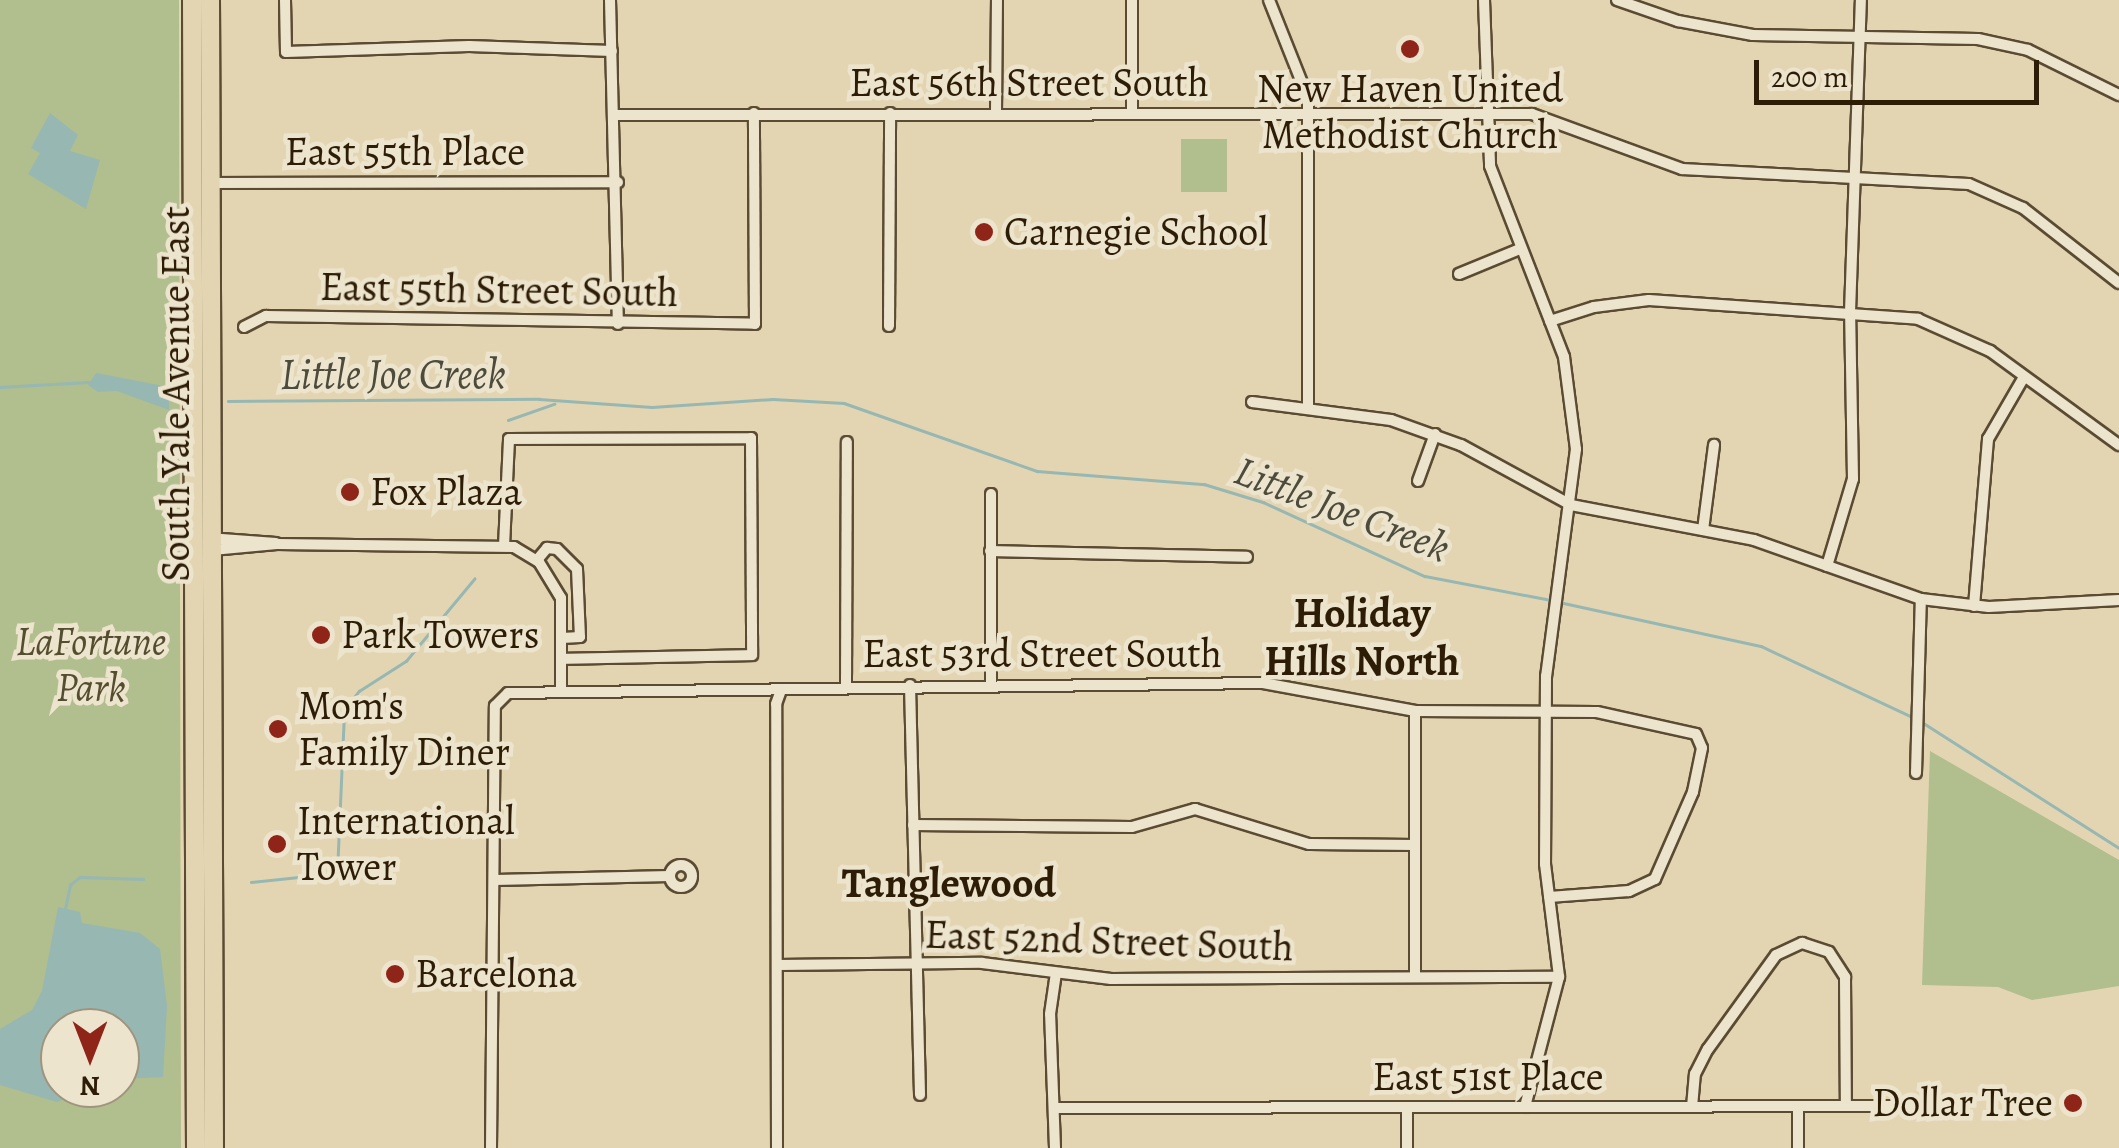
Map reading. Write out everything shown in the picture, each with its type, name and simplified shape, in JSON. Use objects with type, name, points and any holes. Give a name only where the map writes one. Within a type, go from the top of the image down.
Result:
[{"type":"main road","name":"South Yale Avenue East","points":[[192,0],[202,183]]},
{"type":"main road","name":"South Yale Avenue East","points":[[196,1148],[203,544],[202,183],[210,0]]},
{"type":"main road","name":"South Yale Avenue East","points":[[203,544],[214,1148]]},
{"type":"street","points":[[285,0],[286,52],[469,46],[612,51]]},
{"type":"street","points":[[610,0],[618,182],[618,324]]},
{"type":"street","points":[[996,0],[996,112]]},
{"type":"street","points":[[1132,0],[1132,112]]},
{"type":"street","points":[[1269,0],[1305,85],[1308,112],[1308,406]]},
{"type":"street","points":[[1484,0],[1484,111],[1490,166],[1550,321],[1575,415],[1571,505],[1551,626],[1546,711],[1549,897],[1559,977],[1525,1106]]},
{"type":"street","points":[[1617,0],[1714,29],[2002,43],[2119,95]]},
{"type":"street","points":[[1827,566],[1853,479],[1850,312],[1861,0]]},
{"type":"street","name":"East 56th Street South","points":[[616,114],[1484,111],[1555,118],[1682,169],[1941,179],[1998,194],[2119,284]]},
{"type":"street","name":"East 55th Street South","points":[[244,327],[285,316],[520,316],[618,324],[755,324],[754,113]]},
{"type":"street","points":[[888,326],[890,113]]},
{"type":"street","name":"East 55th Place","points":[[202,183],[618,182]]},
{"type":"street","points":[[1459,274],[1520,248]]},
{"type":"street","points":[[1550,321],[1594,306],[1649,300],[1850,312],[1938,325],[2024,377],[2119,445]]},
{"type":"street","points":[[1974,606],[1988,439],[2024,377]]},
{"type":"street","points":[[1252,402],[1308,406],[1435,434],[1571,505],[1702,530],[1827,566],[1921,599],[1974,606],[2119,600]]},
{"type":"street","points":[[1418,482],[1435,434]]},
{"type":"street","points":[[504,546],[510,439],[752,438],[752,655],[561,659]]},
{"type":"street","points":[[846,685],[848,442]]},
{"type":"street","points":[[1702,530],[1714,444]]},
{"type":"street","points":[[991,494],[991,685]]},
{"type":"street","points":[[203,544],[504,546],[536,560],[561,598],[561,692]]},
{"type":"street","points":[[536,560],[547,548],[557,549],[577,569],[580,637],[562,638]]},
{"type":"street","points":[[990,551],[1247,556]]},
{"type":"street","points":[[1916,773],[1922,745],[1921,599]]},
{"type":"street","name":"East 53rd Street South","points":[[494,880],[500,697],[846,685],[1263,684],[1415,711],[1610,713],[1681,726],[1699,738],[1702,756],[1666,864],[1644,887],[1549,897]]},
{"type":"street","points":[[910,685],[920,1095]]},
{"type":"street","points":[[778,1148],[781,690]]},
{"type":"street","points":[[1415,711],[1416,976]]},
{"type":"street","points":[[913,825],[1132,827],[1195,809],[1298,842],[1415,845]]},
{"type":"street","points":[[491,1148],[494,880],[670,876]]},
{"type":"street","points":[[1692,1107],[1695,1074],[1708,1049],[1776,954],[1802,943],[1829,952],[1845,977],[1846,1106]]},
{"type":"street","name":"East 52nd Street South","points":[[778,964],[982,963],[1134,980],[1559,977]]},
{"type":"street","points":[[1056,974],[1056,1148]]},
{"type":"street","points":[[1798,1106],[1798,1148]]},
{"type":"street","name":"East 51st Place","points":[[1054,1108],[1920,1106]]},
{"type":"street","points":[[1407,1107],[1407,1148]]},
{"type":"green space","name":"LaFortune Park","points":[[0,0],[179,0],[181,1148],[0,1148]]},
{"type":"green space","points":[[1181,139],[1227,139],[1227,192],[1181,192]]},
{"type":"green space","points":[[1930,751],[2119,860],[2119,986],[2032,1000],[1998,987],[1922,985]]},
{"type":"water","points":[[50,113],[78,135],[70,151],[100,160],[86,209],[28,174],[40,153],[31,148]]},
{"type":"water","points":[[96,373],[169,387],[169,410],[117,391],[98,392],[88,385]]},
{"type":"water","points":[[58,907],[80,912],[82,923],[140,933],[160,949],[167,1006],[163,1077],[140,1078],[140,1008],[40,1008],[40,1097],[0,1085],[0,1029],[32,1010],[42,991]]},
{"type":"waterway","name":"Little Joe Creek","points":[[0,387],[88,382]]},
{"type":"waterway","name":"Little Joe Creek","points":[[228,401],[539,399],[652,407],[773,399],[844,403],[1037,471],[1204,484],[1263,502],[1425,576],[1551,600]]},
{"type":"waterway","name":"Little Joe Creek","points":[[508,420],[554,404]]},
{"type":"waterway","name":"Little Joe Creek","points":[[251,882],[337,873],[344,710],[359,691],[406,661],[474,579]]},
{"type":"waterway","name":"Little Joe Creek","points":[[1559,602],[1761,646],[1915,718]]},
{"type":"waterway","name":"Little Joe Creek","points":[[1922,722],[2119,848]]},
{"type":"waterway","name":"Little Joe Creek","points":[[65,909],[70,885],[80,877],[143,879]]},
{"type":"place","name":"New Haven United Methodist Church","points":[[1410,49]]},
{"type":"place","name":"Carnegie School","points":[[984,232]]},
{"type":"place","name":"Fox Plaza","points":[[350,492]]},
{"type":"place","name":"Park Towers","points":[[321,635]]},
{"type":"place","name":"Mom's Family Diner","points":[[278,729]]},
{"type":"place","name":"International Tower","points":[[277,844]]},
{"type":"place","name":"Barcelona","points":[[395,974]]},
{"type":"place","name":"Dollar Tree","points":[[2073,1103]]},
{"type":"district","name":"Holiday Hills North","points":[[1362,637]]},
{"type":"district","name":"Tanglewood","points":[[949,883]]}]
